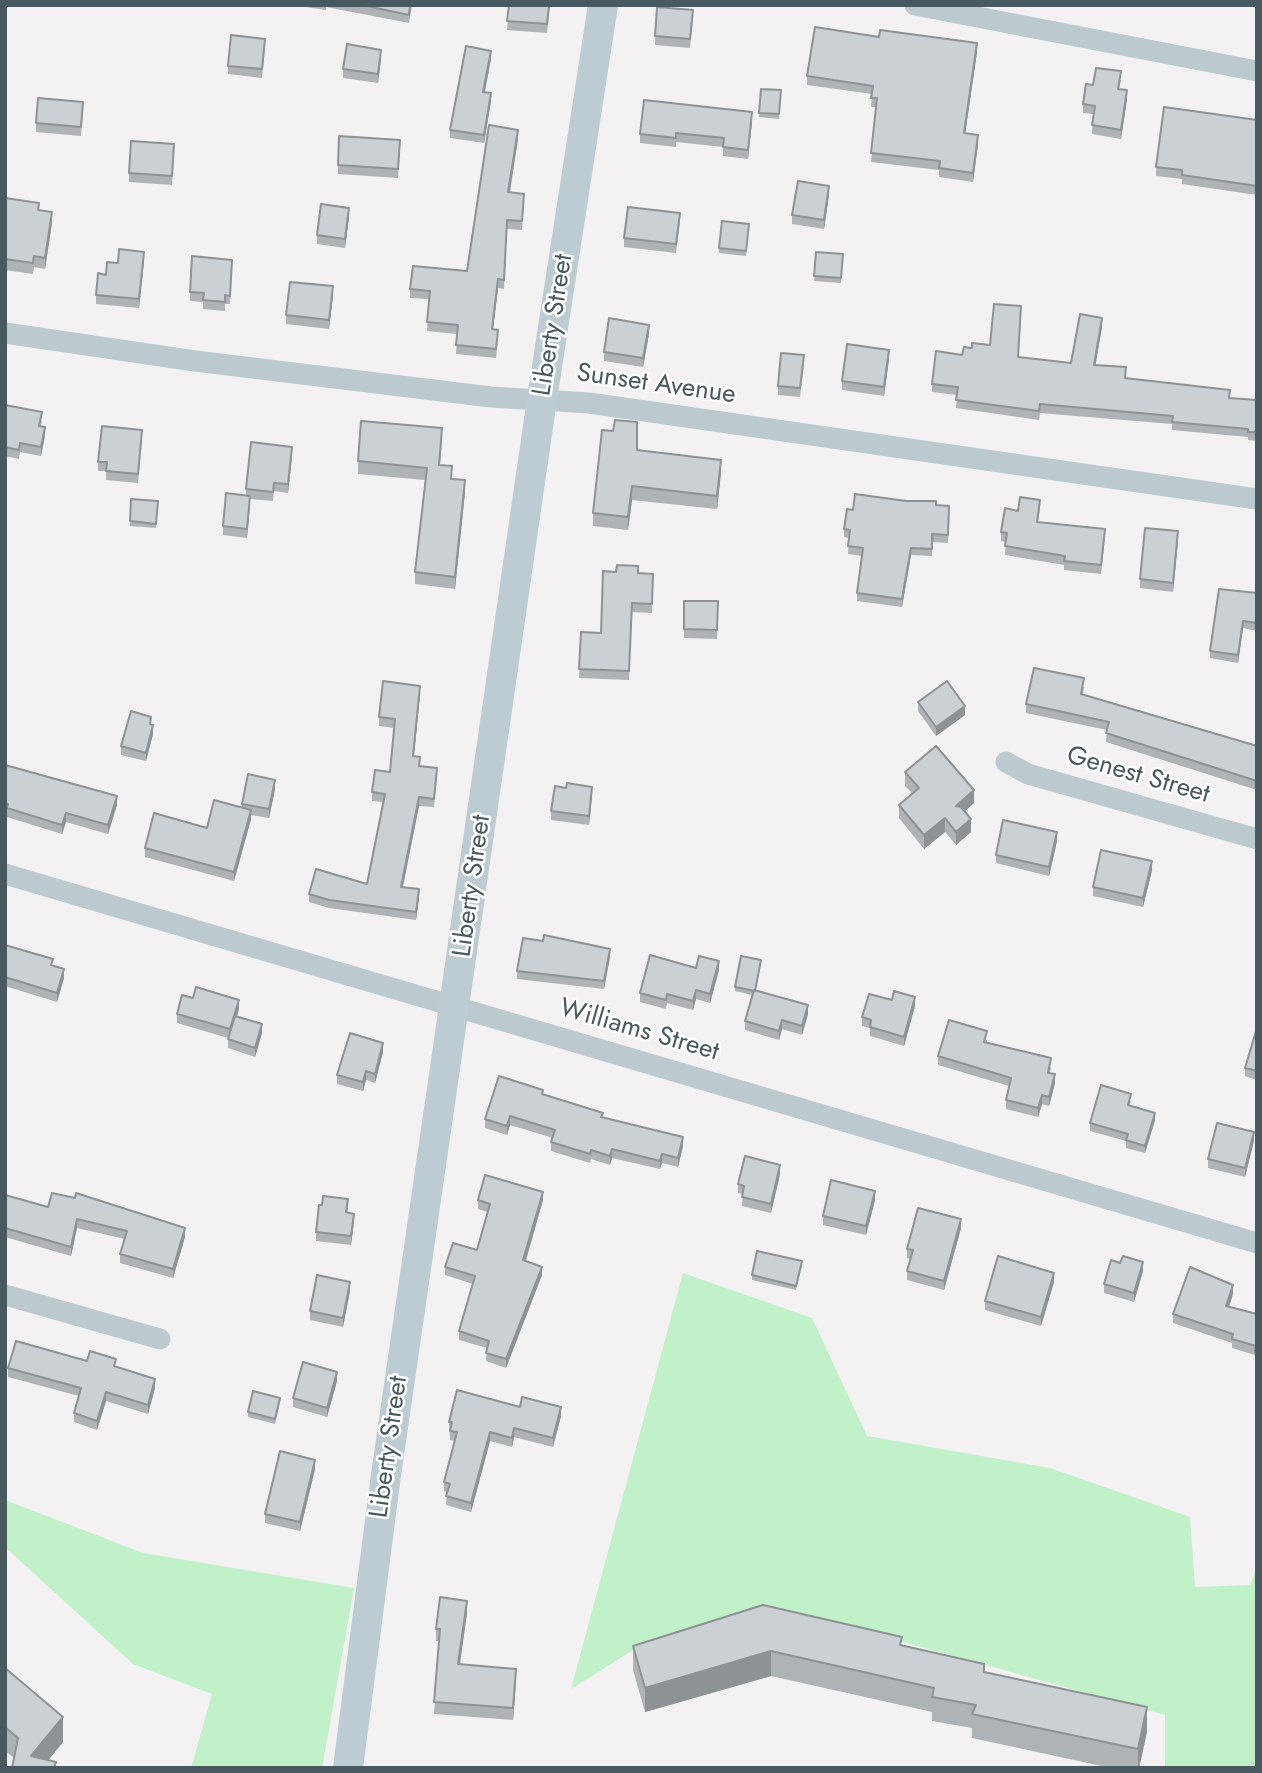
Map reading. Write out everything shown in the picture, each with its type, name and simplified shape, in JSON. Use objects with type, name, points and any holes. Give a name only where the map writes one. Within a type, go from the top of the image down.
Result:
[{"type":"main road","name":"Liberty Street","points":[[348,1768],[386,1475],[542,400],[603,5]]},
{"type":"street","points":[[915,5],[1257,71]]},
{"type":"street","name":"Sunset Avenue","points":[[5,332],[195,361],[491,397],[589,403],[1257,499]]},
{"type":"street","name":"Genest Street","points":[[1006,762],[1028,774],[1257,839]]},
{"type":"street","name":"Williams Street","points":[[5,874],[1257,1243]]},
{"type":"street","points":[[5,1295],[160,1339]]},
{"type":"green space","points":[[683,1273],[812,1318],[867,1436],[1050,1468],[1190,1517],[1195,1587],[1250,1585],[1257,1568],[1257,1768],[1165,1768],[1165,1715],[785,1609],[630,1652],[571,1689]]},
{"type":"green space","points":[[5,1500],[143,1553],[354,1588],[322,1768],[191,1768],[212,1694],[133,1664],[5,1547]]},
{"type":"building","points":[[362,5],[410,5],[409,15]]},
{"type":"building","points":[[509,5],[549,5],[547,24],[507,21]]},
{"type":"building","points":[[657,7],[693,10],[690,39],[655,36]]},
{"type":"building","points":[[815,27],[879,37],[880,30],[977,43],[964,133],[978,135],[973,173],[939,168],[940,161],[871,153],[877,98],[871,98],[873,86],[807,76]]},
{"type":"building","points":[[231,35],[265,39],[262,69],[228,66]]},
{"type":"building","points":[[347,44],[381,50],[378,74],[343,69]]},
{"type":"building","points":[[466,46],[491,51],[483,92],[491,93],[484,135],[450,130]]},
{"type":"building","points":[[1096,68],[1121,71],[1118,89],[1127,90],[1121,130],[1092,125],[1095,106],[1083,104],[1086,84],[1093,85]]},
{"type":"building","points":[[761,89],[781,90],[779,114],[759,113]]},
{"type":"building","points":[[38,98],[83,102],[81,127],[36,123]]},
{"type":"building","points":[[644,100],[752,112],[748,150],[723,147],[724,138],[676,133],[676,138],[640,134]]},
{"type":"building","points":[[1164,107],[1257,120],[1257,186],[1182,175],[1182,170],[1156,167]]},
{"type":"building","points":[[489,125],[518,130],[508,192],[524,194],[522,221],[507,220],[504,280],[498,279],[492,329],[498,330],[496,349],[456,345],[458,325],[427,322],[430,291],[410,289],[413,266],[467,271]]},
{"type":"building","points":[[339,136],[400,140],[398,169],[338,165]]},
{"type":"building","points":[[131,141],[174,144],[172,176],[129,173]]},
{"type":"building","points":[[798,181],[829,186],[824,220],[792,215]]},
{"type":"building","points":[[5,198],[39,203],[38,210],[52,212],[45,258],[34,256],[33,263],[5,259]]},
{"type":"building","points":[[321,204],[349,208],[345,239],[317,235]]},
{"type":"building","points":[[628,207],[680,213],[676,244],[624,238]]},
{"type":"building","points":[[722,221],[749,224],[746,251],[719,248]]},
{"type":"building","points":[[119,249],[144,252],[139,299],[96,295],[98,273],[106,275],[107,262],[118,263]]},
{"type":"building","points":[[816,252],[843,254],[841,278],[814,276]]},
{"type":"building","points":[[192,256],[232,260],[230,296],[225,295],[225,302],[203,300],[204,293],[190,292]]},
{"type":"building","points":[[290,282],[333,286],[329,320],[286,315]]},
{"type":"building","points":[[994,304],[1021,306],[1018,357],[1071,363],[1080,314],[1102,318],[1094,365],[1126,367],[1125,378],[1230,390],[1229,398],[1257,400],[1257,432],[1172,422],[1173,416],[1040,404],[1039,411],[956,400],[958,387],[932,384],[936,351],[962,355],[964,347],[972,348],[972,343],[990,345]]},
{"type":"building","points":[[609,318],[649,325],[643,358],[604,352]]},
{"type":"building","points":[[847,344],[889,350],[884,387],[842,381]]},
{"type":"building","points":[[781,353],[804,355],[800,388],[778,386]]},
{"type":"building","points":[[5,405],[42,412],[39,426],[45,427],[41,447],[20,443],[19,450],[5,447]]},
{"type":"building","points":[[615,420],[637,422],[637,450],[721,460],[717,496],[632,486],[628,517],[593,513],[602,430],[613,431]]},
{"type":"building","points":[[361,421],[442,428],[439,465],[452,466],[451,479],[465,480],[455,577],[415,572],[427,468],[358,461]]},
{"type":"building","points":[[102,426],[142,430],[138,474],[106,471],[107,462],[98,462]]},
{"type":"building","points":[[251,442],[292,447],[288,484],[274,483],[273,492],[246,489]]},
{"type":"building","points":[[226,493],[250,496],[247,529],[223,526]]},
{"type":"building","points":[[855,494],[906,501],[936,501],[936,505],[949,506],[948,535],[932,534],[932,549],[911,548],[902,599],[857,593],[863,548],[848,546],[850,530],[844,529],[847,509],[853,510]]},
{"type":"building","points":[[1020,497],[1040,500],[1037,522],[1105,529],[1101,565],[1064,561],[1065,556],[1005,546],[1007,533],[1001,532],[1005,508],[1018,511]]},
{"type":"building","points":[[131,499],[158,501],[156,524],[130,521]]},
{"type":"building","points":[[1145,528],[1178,531],[1173,583],[1140,579]]},
{"type":"building","points":[[617,565],[638,566],[638,573],[653,574],[652,604],[632,603],[629,671],[579,669],[581,632],[601,633],[603,571],[616,572]]},
{"type":"building","points":[[1219,589],[1257,593],[1257,623],[1243,621],[1238,655],[1210,651]]},
{"type":"building","points":[[684,601],[718,601],[717,630],[684,629]]},
{"type":"building","points":[[1034,668],[1084,678],[1081,694],[1257,746],[1257,781],[1106,733],[1109,722],[1026,704]]},
{"type":"building","points":[[383,681],[420,686],[413,756],[420,757],[419,766],[437,768],[434,799],[419,797],[401,887],[419,889],[416,912],[329,900],[309,894],[316,869],[367,884],[385,794],[372,792],[375,770],[390,772],[395,719],[379,717]]},
{"type":"building","points":[[947,681],[965,706],[936,727],[918,702]]},
{"type":"building","points":[[131,711],[151,717],[150,724],[153,725],[146,753],[121,746]]},
{"type":"building","points":[[936,746],[974,790],[956,806],[961,807],[971,819],[956,832],[945,818],[924,835],[899,805],[919,788],[905,772]]},
{"type":"building","points":[[5,765],[117,796],[108,825],[66,813],[62,825],[7,808]]},
{"type":"building","points":[[248,774],[275,780],[269,809],[242,804]]},
{"type":"building","points":[[567,783],[592,787],[589,816],[551,811],[555,786],[566,788]]},
{"type":"building","points":[[214,800],[251,810],[234,872],[145,848],[154,813],[207,828]]},
{"type":"building","points":[[1003,820],[1057,832],[1049,867],[996,855]]},
{"type":"building","points":[[1101,850],[1152,861],[1143,898],[1093,887]]},
{"type":"building","points":[[544,935],[610,949],[604,981],[517,971],[523,938],[543,941]]},
{"type":"building","points":[[5,945],[53,959],[51,965],[64,969],[57,993],[5,977]]},
{"type":"building","points":[[650,955],[696,968],[699,956],[719,961],[710,994],[696,990],[693,1001],[667,994],[666,1000],[640,993]]},
{"type":"building","points":[[741,956],[761,960],[755,991],[735,987]]},
{"type":"building","points":[[196,987],[239,1000],[230,1029],[177,1014],[182,995],[193,998]]},
{"type":"building","points":[[754,990],[808,1005],[802,1026],[782,1020],[779,1031],[745,1021]]},
{"type":"building","points":[[894,991],[915,997],[904,1037],[870,1027],[871,1020],[862,1017],[869,994],[892,1000]]},
{"type":"building","points":[[235,1016],[262,1024],[255,1048],[228,1039]]},
{"type":"building","points":[[949,1020],[987,1031],[984,1042],[1051,1058],[1048,1073],[1055,1074],[1049,1097],[1042,1095],[1038,1108],[1006,1100],[1011,1078],[938,1056]]},
{"type":"building","points":[[1257,1031],[1257,1071],[1245,1068]]},
{"type":"building","points":[[350,1033],[383,1043],[375,1074],[366,1071],[363,1082],[337,1075]]},
{"type":"building","points":[[499,1076],[543,1090],[542,1094],[603,1113],[601,1117],[683,1137],[678,1158],[662,1154],[660,1161],[612,1149],[610,1156],[591,1150],[590,1154],[551,1142],[555,1130],[510,1116],[507,1126],[485,1119]]},
{"type":"building","points":[[1101,1085],[1131,1094],[1128,1105],[1155,1113],[1145,1146],[1126,1140],[1128,1134],[1090,1123]]},
{"type":"building","points":[[1217,1123],[1254,1132],[1245,1168],[1208,1159]]},
{"type":"building","points":[[745,1156],[780,1165],[771,1204],[742,1197],[744,1186],[738,1184]]},
{"type":"building","points":[[485,1175],[543,1192],[523,1260],[542,1267],[506,1359],[486,1353],[489,1341],[459,1331],[475,1276],[445,1267],[453,1243],[477,1250],[490,1204],[478,1200]]},
{"type":"building","points":[[831,1180],[875,1191],[866,1226],[823,1216]]},
{"type":"building","points":[[52,1193],[75,1198],[76,1193],[185,1228],[173,1269],[120,1254],[127,1231],[77,1219],[71,1247],[5,1228],[5,1195],[48,1207]]},
{"type":"building","points":[[323,1196],[348,1199],[346,1212],[354,1214],[351,1236],[316,1232],[319,1205],[322,1205]]},
{"type":"building","points":[[918,1208],[961,1219],[944,1281],[907,1271],[913,1250],[907,1249]]},
{"type":"building","points":[[757,1251],[802,1261],[796,1286],[752,1275]]},
{"type":"building","points":[[998,1256],[1054,1273],[1041,1317],[985,1301]]},
{"type":"building","points":[[1123,1256],[1143,1262],[1134,1293],[1104,1284],[1111,1260],[1120,1263]]},
{"type":"building","points":[[1190,1267],[1233,1285],[1226,1306],[1257,1314],[1257,1351],[1256,1346],[1232,1339],[1233,1334],[1173,1314]]},
{"type":"building","points":[[317,1275],[350,1282],[343,1318],[310,1311]]},
{"type":"building","points":[[16,1341],[87,1361],[90,1351],[116,1359],[114,1366],[155,1379],[148,1405],[106,1392],[97,1421],[74,1413],[81,1388],[8,1368]]},
{"type":"building","points":[[303,1362],[337,1372],[327,1408],[293,1398]]},
{"type":"building","points":[[457,1390],[520,1407],[522,1397],[561,1407],[553,1438],[514,1428],[512,1438],[490,1432],[471,1503],[446,1496],[450,1484],[444,1482],[457,1432],[450,1431],[452,1422],[449,1422]]},
{"type":"building","points":[[253,1391],[280,1398],[275,1419],[248,1412]]},
{"type":"building","points":[[280,1451],[315,1460],[300,1522],[265,1514]]},
{"type":"building","points":[[440,1597],[467,1601],[458,1664],[516,1669],[513,1708],[434,1702],[440,1629],[436,1629]]},
{"type":"building","points":[[763,1605],[902,1637],[900,1645],[984,1664],[984,1672],[1147,1707],[1138,1749],[972,1714],[976,1705],[932,1697],[934,1688],[771,1651],[645,1688],[633,1646]]},
{"type":"building","points":[[5,1668],[63,1717],[31,1756],[56,1762],[54,1768],[12,1768],[18,1738],[5,1727]]}]
